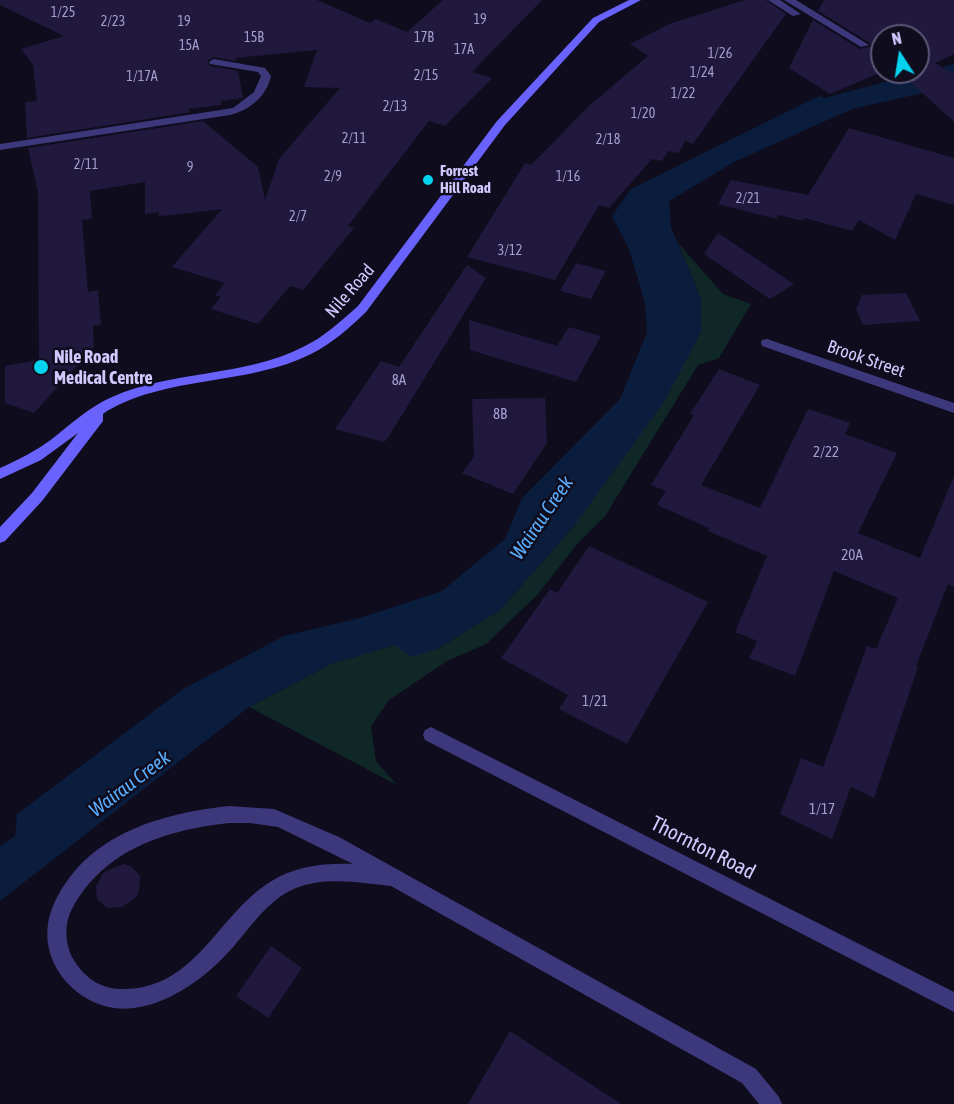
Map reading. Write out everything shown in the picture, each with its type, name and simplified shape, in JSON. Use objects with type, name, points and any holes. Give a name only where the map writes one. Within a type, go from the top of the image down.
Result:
[{"type":"street","name":"Nile Road","points":[[0,474],[36,456],[118,399],[167,385],[256,369],[301,353],[335,335],[369,300],[501,123],[596,20],[636,0]]},
{"type":"street","points":[[773,0],[842,43]]},
{"type":"street","points":[[789,0],[864,45]]},
{"type":"street","points":[[0,147],[230,112],[249,104],[265,82],[266,76],[261,70],[214,62]]},
{"type":"street","name":"Brook Street","points":[[767,343],[954,408]]},
{"type":"street","points":[[0,537],[37,497],[108,405]]},
{"type":"street","name":"Thornton Road","points":[[431,735],[954,1002]]},
{"type":"street","points":[[394,878],[321,873],[293,879],[266,894],[244,915],[219,948],[184,980],[154,995],[112,999],[93,993],[71,975],[60,952],[56,928],[64,903],[81,878],[104,855],[143,835],[193,820],[238,814],[273,816],[331,842],[749,1076],[772,1104]]},
{"type":"green space","points":[[678,243],[723,294],[751,304],[719,358],[698,365],[605,516],[578,543],[538,594],[486,644],[447,661],[389,700],[371,726],[376,761],[397,785],[249,707],[331,664],[394,645],[437,649],[499,611],[574,526],[701,299]]},
{"type":"water","name":"Wairau Creek","points":[[954,64],[954,86],[852,109],[734,162],[669,201],[671,227],[701,299],[701,332],[664,402],[574,526],[499,611],[437,649],[412,657],[394,645],[331,664],[249,707],[0,901],[0,846],[15,836],[17,814],[183,689],[284,636],[360,618],[442,591],[505,539],[522,498],[620,399],[647,332],[645,303],[629,249],[612,216],[631,189],[819,96],[824,98],[878,84],[930,84],[930,70]]},
{"type":"building","points":[[0,0],[317,0],[370,23],[376,19],[407,32],[443,0],[542,0],[472,72],[492,78],[445,126],[429,121],[348,226],[354,228],[303,290],[290,286],[258,324],[211,309],[221,297],[215,295],[225,283],[172,267],[222,209],[159,216],[159,212],[145,214],[145,182],[90,191],[92,219],[82,220],[88,292],[98,290],[101,325],[93,326],[94,347],[34,413],[5,403],[5,366],[39,360],[38,192],[28,148],[203,121],[258,167],[265,200],[279,159],[340,88],[304,87],[317,50],[235,58],[236,61],[214,57],[207,61],[210,66],[238,71],[243,98],[221,101],[222,105],[188,109],[191,112],[27,138],[25,102],[37,101],[33,65],[21,49],[64,36],[0,5]]},
{"type":"building","points":[[745,0],[766,0],[786,14],[693,144],[685,141],[679,153],[668,151],[662,161],[652,159],[609,208],[599,205],[555,280],[467,257],[525,163],[531,165],[590,105],[648,56],[630,44],[669,24]]},
{"type":"building","points":[[824,0],[954,0],[954,54],[935,63],[954,74],[954,122],[913,84],[930,84],[930,24],[870,24],[870,43],[818,11]]},
{"type":"building","points":[[813,20],[860,49],[870,46],[870,77],[830,94],[789,68]]},
{"type":"building","points":[[849,128],[954,158],[954,205],[916,194],[895,240],[859,220],[852,231],[805,218],[804,221],[778,215],[776,219],[718,204],[731,180],[808,195]]},
{"type":"building","points":[[718,233],[794,284],[770,299],[704,254]]},
{"type":"building","points":[[576,263],[606,271],[591,299],[560,291]]},
{"type":"building","points":[[467,265],[486,278],[389,436],[384,442],[335,429],[381,361],[399,367]]},
{"type":"building","points":[[906,293],[920,321],[863,325],[856,309],[862,295]]},
{"type":"building","points":[[469,320],[557,346],[569,327],[601,336],[576,382],[470,350]]},
{"type":"building","points":[[719,369],[760,385],[701,485],[760,508],[808,409],[850,423],[845,434],[897,453],[858,533],[920,558],[954,476],[954,587],[948,584],[916,666],[918,667],[874,798],[851,787],[832,839],[780,814],[801,758],[823,767],[867,646],[876,649],[898,598],[834,571],[795,676],[749,658],[757,641],[735,632],[767,556],[708,531],[709,528],[657,505],[666,491],[651,485],[694,415],[690,414]]},
{"type":"building","points":[[545,398],[547,443],[513,494],[462,473],[474,457],[472,399]]},
{"type":"building","points":[[589,546],[708,602],[627,744],[559,709],[568,695],[501,658],[550,589],[557,593]]},
{"type":"building","points":[[124,864],[131,866],[140,876],[139,890],[136,897],[122,907],[107,908],[97,899],[96,886],[104,872]]},
{"type":"building","points":[[271,946],[302,968],[268,1018],[236,996]]},
{"type":"building","points":[[510,1031],[621,1104],[468,1104]]},
{"type":"place","name":"Forrest Hill Road","points":[[428,180]]},
{"type":"place","name":"Nile Road Medical Centre","points":[[41,367]]}]
